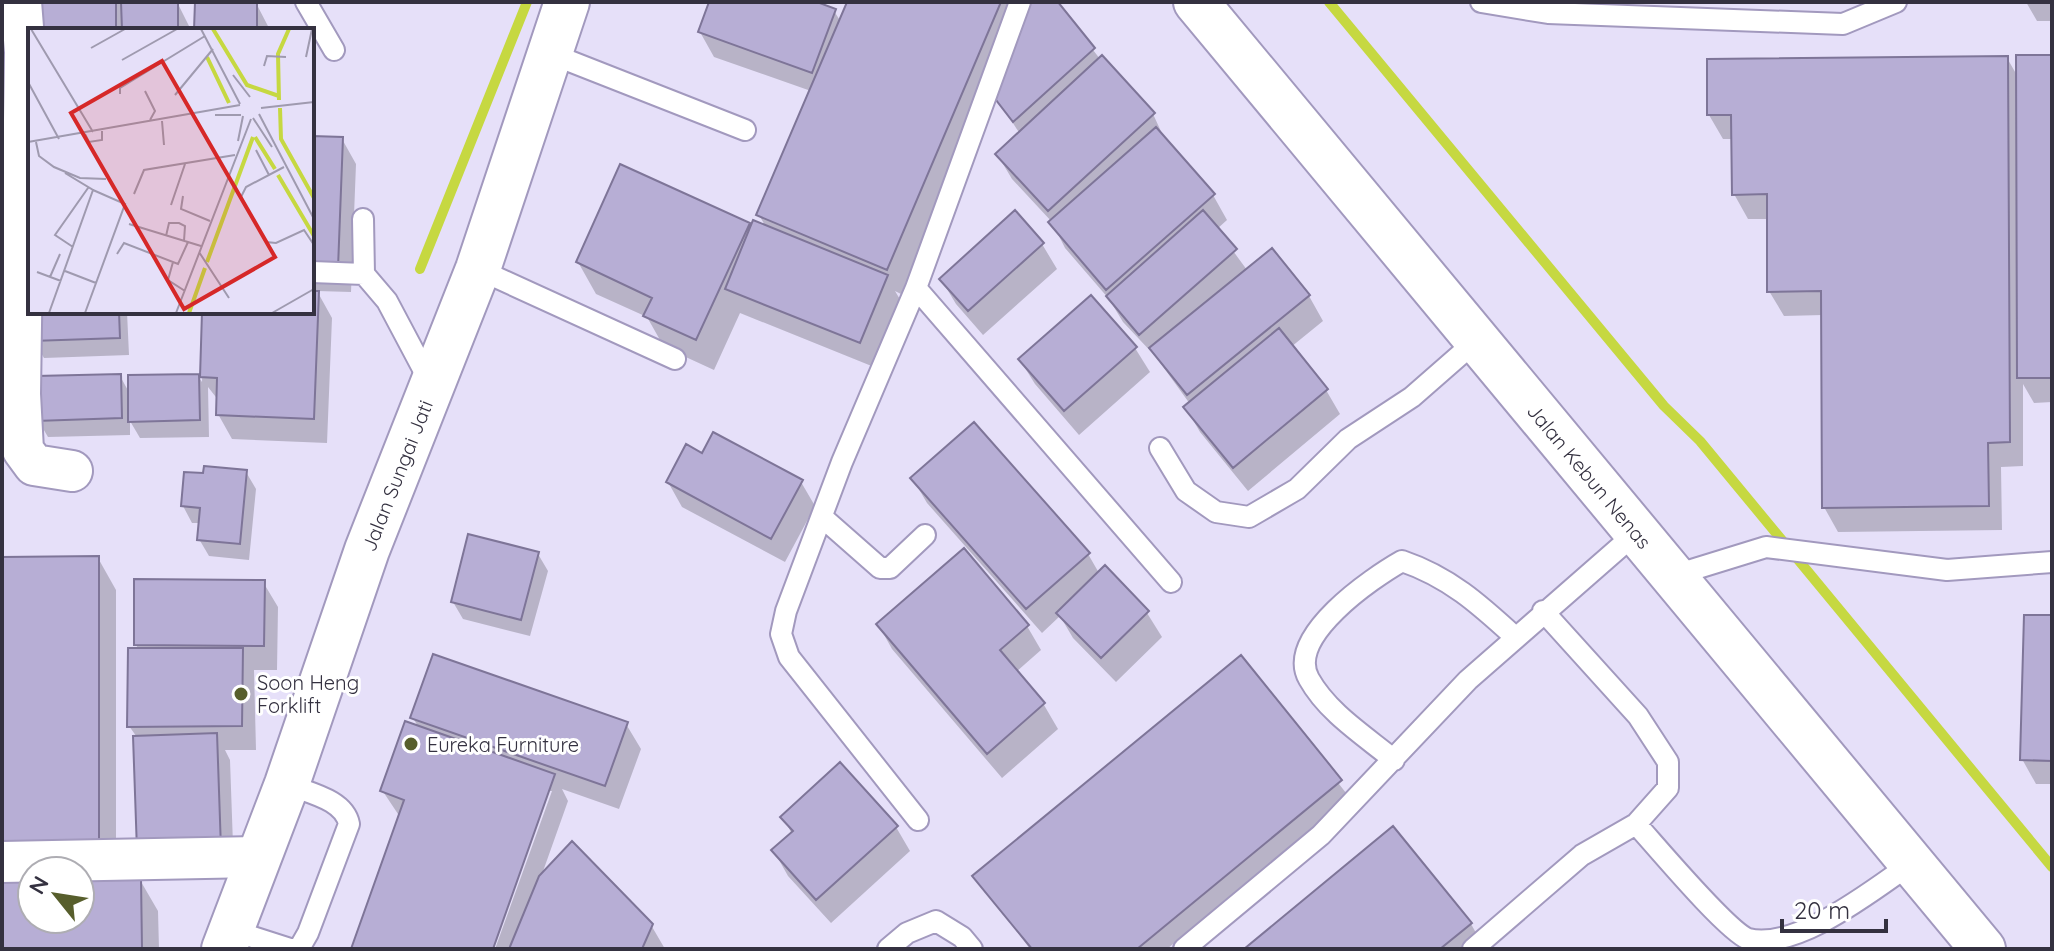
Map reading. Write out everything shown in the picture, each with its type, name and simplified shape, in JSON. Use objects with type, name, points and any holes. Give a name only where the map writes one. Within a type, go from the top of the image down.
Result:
[{"type":"street","points":[[21,2],[25,52],[20,394],[23,450],[34,465],[72,471]]},
{"type":"street","name":"Jalan Kebun Nenas","points":[[1196,2],[1983,949]]},
{"type":"street","name":"Jalan Sungai Jati","points":[[227,939],[287,784],[367,550],[478,269],[562,21]]},
{"type":"street","points":[[2,862],[259,857]]},
{"type":"lane","points":[[306,2],[334,50]]},
{"type":"lane","points":[[918,820],[789,657],[781,634],[822,517],[916,288],[1020,2]]},
{"type":"lane","points":[[1481,2],[1548,13],[1843,24],[1896,2]]},
{"type":"lane","points":[[562,21],[745,130]]},
{"type":"lane","points":[[363,219],[364,274],[387,301],[433,387]]},
{"type":"lane","points":[[478,269],[675,359]]},
{"type":"lane","points":[[314,272],[364,274]]},
{"type":"lane","points":[[916,288],[1171,582]]},
{"type":"lane","points":[[1160,448],[1186,491],[1216,512],[1249,517],[1297,489],[1348,439],[1412,397],[1476,341]]},
{"type":"lane","points":[[822,517],[880,568],[890,568],[925,535]]},
{"type":"lane","points":[[1184,949],[1321,835],[1468,680],[1543,611],[1636,533]]},
{"type":"lane","points":[[1672,576],[1766,547],[1947,570],[2052,562]]},
{"type":"lane","points":[[1394,760],[1329,707],[1307,677],[1305,654],[1319,629],[1352,595],[1402,561],[1435,573],[1470,596],[1515,637]]},
{"type":"lane","points":[[1473,949],[1582,855],[1636,824],[1668,788],[1668,762],[1638,716],[1543,611]]},
{"type":"lane","points":[[227,939],[290,949],[300,947],[308,933],[349,824],[347,812],[339,806],[287,784]]},
{"type":"lane","points":[[1636,824],[1718,912],[1748,939],[1783,941],[1826,923],[1912,863]]},
{"type":"lane","points":[[888,949],[907,933],[936,921],[962,937],[972,949]]},
{"type":"building","points":[[42,2],[116,2],[116,28],[41,28]]},
{"type":"building","points":[[121,2],[178,2],[178,28],[122,28]]},
{"type":"building","points":[[195,2],[257,2],[257,28],[194,28]]},
{"type":"building","points":[[709,2],[817,2],[836,9],[812,73],[698,32]]},
{"type":"building","points":[[847,2],[1001,2],[887,270],[756,215]]},
{"type":"building","points":[[1030,2],[1058,2],[1095,48],[1013,122],[993,96]]},
{"type":"building","points":[[1102,55],[1155,113],[1048,211],[995,154]]},
{"type":"building","points":[[2016,55],[2052,55],[2052,378],[2017,378]]},
{"type":"building","points":[[2008,56],[2010,442],[1988,443],[1989,506],[1822,508],[1821,291],[1767,292],[1767,194],[1732,195],[1731,115],[1707,115],[1707,59]]},
{"type":"building","points":[[2,61],[10,61],[2,272]]},
{"type":"building","points":[[1156,127],[1215,194],[1106,290],[1048,222]]},
{"type":"building","points":[[314,136],[343,137],[338,268],[314,267]]},
{"type":"building","points":[[620,164],[750,223],[696,340],[643,316],[652,298],[576,262]]},
{"type":"building","points":[[1015,210],[1044,243],[968,311],[939,279]]},
{"type":"building","points":[[1203,210],[1237,249],[1139,335],[1106,296]]},
{"type":"building","points":[[753,220],[888,275],[860,343],[725,289]]},
{"type":"building","points":[[1272,248],[1310,295],[1187,395],[1149,348]]},
{"type":"building","points":[[314,291],[319,291],[314,419],[216,415],[217,378],[200,377],[202,314],[314,314]]},
{"type":"building","points":[[1091,295],[1137,347],[1064,411],[1018,359]]},
{"type":"building","points":[[31,314],[119,314],[120,338],[32,341]]},
{"type":"building","points":[[1279,328],[1328,389],[1233,468],[1183,407]]},
{"type":"building","points":[[121,374],[122,418],[36,421],[36,376]]},
{"type":"building","points":[[199,374],[200,420],[128,422],[128,375]]},
{"type":"building","points":[[974,422],[1090,553],[1026,609],[910,478]]},
{"type":"building","points":[[713,432],[803,480],[771,539],[666,482],[686,444],[702,453]]},
{"type":"building","points":[[204,466],[247,470],[240,544],[197,540],[200,508],[181,506],[184,472],[203,473]]},
{"type":"building","points":[[468,534],[539,552],[521,620],[451,602]]},
{"type":"building","points":[[964,548],[1029,625],[1000,650],[1045,703],[987,754],[876,624]]},
{"type":"building","points":[[99,556],[99,855],[2,856],[2,557]]},
{"type":"building","points":[[1105,565],[1149,611],[1101,658],[1056,613]]},
{"type":"building","points":[[134,579],[265,580],[264,646],[134,645]]},
{"type":"building","points":[[2024,615],[2052,615],[2052,761],[2020,760]]},
{"type":"building","points":[[128,648],[243,648],[242,726],[127,727]]},
{"type":"building","points":[[433,654],[628,722],[605,786],[410,718]]},
{"type":"building","points":[[1241,655],[1342,780],[1137,949],[1032,949],[972,876]]},
{"type":"building","points":[[405,721],[555,774],[493,949],[351,949],[404,800],[380,791]]},
{"type":"building","points":[[217,733],[221,849],[137,851],[133,736]]},
{"type":"building","points":[[840,762],[898,826],[816,900],[771,850],[793,831],[780,817]]},
{"type":"building","points":[[1393,826],[1472,923],[1440,949],[1244,949]]},
{"type":"building","points":[[572,841],[653,924],[642,949],[509,949],[539,876]]},
{"type":"building","points":[[96,878],[141,878],[142,949],[2,949],[2,879],[16,879],[16,935],[96,935]]},
{"type":"waterway","points":[[420,269],[527,2]]},
{"type":"waterway","points":[[1329,2],[1664,406],[1700,441],[2052,867]]},
{"type":"place","name":"Soon Heng Forklift","points":[[241,694]]},
{"type":"place","name":"Eureka Furniture","points":[[411,744]]}]
